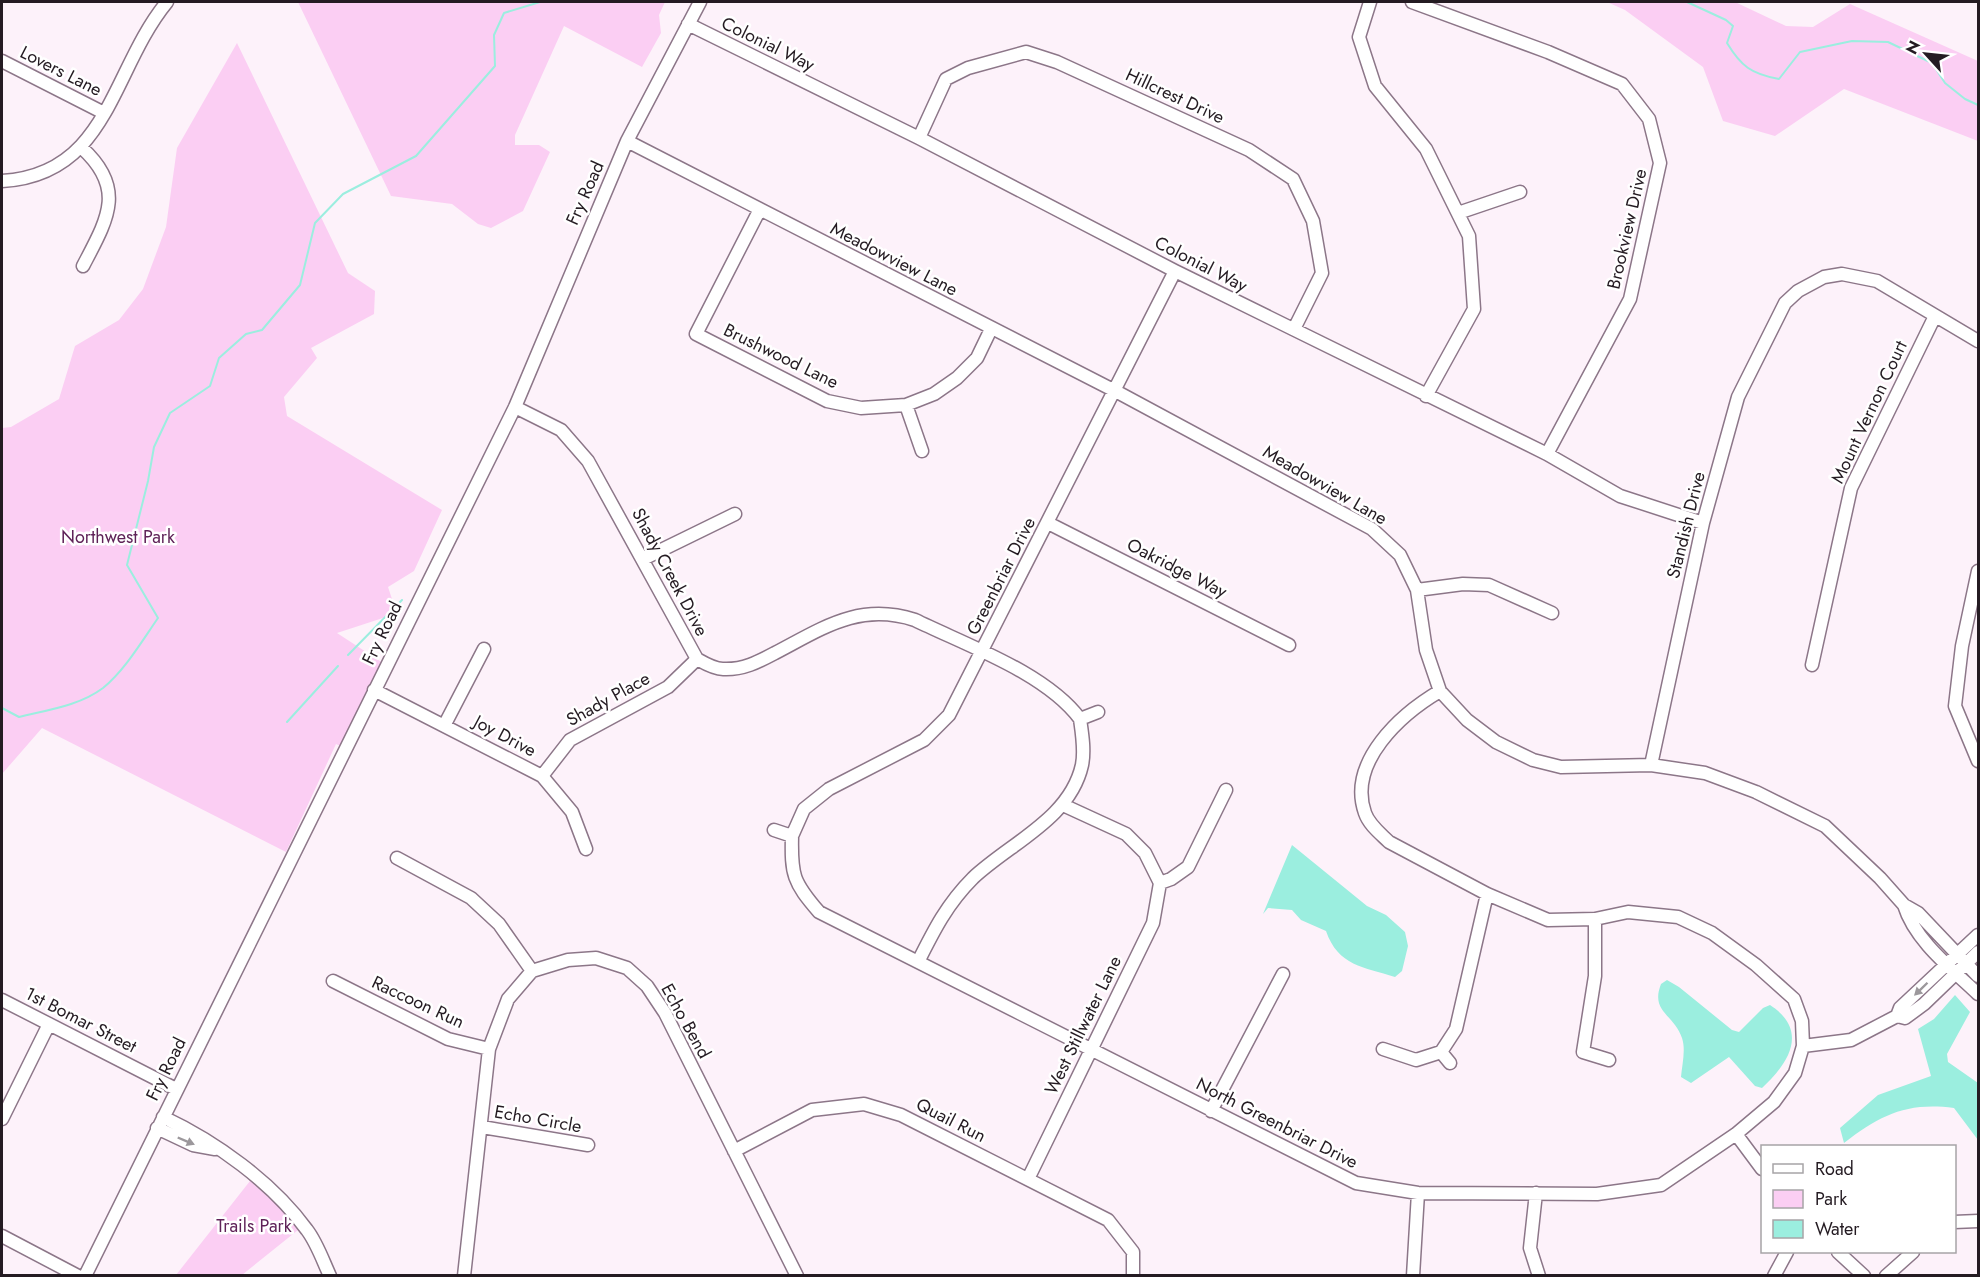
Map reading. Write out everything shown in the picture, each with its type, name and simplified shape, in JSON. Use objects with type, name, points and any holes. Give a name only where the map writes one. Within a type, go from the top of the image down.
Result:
[{"type":"street","points":[[2,181],[42,174],[65,162],[82,148],[104,113],[145,32],[167,2]]},
{"type":"street","name":"Fry Road","points":[[85,1275],[515,407],[627,141],[700,2]]},
{"type":"street","points":[[1370,2],[1359,37],[1375,86],[1426,149],[1469,236],[1474,309],[1426,396]]},
{"type":"street","name":"Brookview Drive","points":[[1412,2],[1548,52],[1622,84],[1649,118],[1660,163],[1630,298],[1547,454]]},
{"type":"street","name":"Colonial Way","points":[[688,24],[919,138],[1175,271],[1547,454],[1620,496],[1703,523]]},
{"type":"street","name":"Hillcrest Drive","points":[[919,138],[946,79],[986,62],[1026,52],[1057,62],[1249,150],[1293,179],[1313,221],[1322,273],[1294,329]]},
{"type":"street","name":"Lovers Lane","points":[[2,61],[104,113]]},
{"type":"street","name":"Meadowview Lane","points":[[627,141],[759,211],[1114,391],[1372,529],[1400,555],[1417,590],[1426,650],[1440,691],[1467,720],[1496,742],[1533,760],[1562,767],[1651,765],[1705,773],[1756,792],[1825,826],[1880,878],[1904,905],[1917,913],[1978,976]]},
{"type":"street","points":[[82,148],[104,175],[110,201],[103,228],[83,266]]},
{"type":"street","points":[[1458,213],[1520,192]]},
{"type":"street","name":"Brushwood Lane","points":[[759,211],[696,334],[827,401],[861,408],[906,405],[934,394],[957,378],[977,358],[991,329]]},
{"type":"street","name":"Greenbriar Drive","points":[[792,836],[804,808],[829,789],[924,740],[949,715],[1175,271]]},
{"type":"street","name":"Standish Drive","points":[[1651,765],[1703,523],[1738,398],[1785,303],[1810,284],[1842,274],[1877,281],[1935,316]]},
{"type":"street","points":[[1935,316],[1978,341]]},
{"type":"street","name":"Mount Vernon Court","points":[[1812,665],[1851,488],[1935,316]]},
{"type":"street","points":[[906,405],[922,451]]},
{"type":"street","name":"Shady Creek Drive","points":[[515,407],[561,430],[581,453],[643,559],[696,659],[720,669],[747,667],[842,618],[870,614],[898,615],[915,620],[1044,684],[1069,704],[1080,719]]},
{"type":"street","points":[[643,559],[735,514]]},
{"type":"street","name":"Oakridge Way","points":[[1048,523],[1289,645]]},
{"type":"street","points":[[1978,572],[1962,646],[1955,706],[1978,761]]},
{"type":"street","points":[[1417,590],[1463,584],[1489,585],[1552,613]]},
{"type":"street","points":[[445,724],[484,648]]},
{"type":"street","name":"Shady Place","points":[[542,776],[570,740],[668,687],[696,659]]},
{"type":"street","name":"Joy Drive","points":[[374,690],[445,724],[542,776],[572,812],[586,849]]},
{"type":"street","points":[[1440,691],[1403,718],[1375,750],[1366,767],[1362,784],[1365,813],[1376,830],[1389,842],[1487,894],[1548,920],[1595,920],[1628,912],[1678,917],[1713,933],[1756,965],[1794,999],[1802,1021],[1803,1046],[1851,1040],[1897,1016],[1905,1018],[1916,1012],[1978,952]]},
{"type":"street","points":[[918,962],[945,908],[974,878],[1063,805],[1076,785],[1083,762],[1080,719],[1098,712]]},
{"type":"street","points":[[1063,805],[1126,834],[1145,853],[1160,883],[1171,879],[1188,867],[1226,790]]},
{"type":"street","points":[[774,830],[792,836]]},
{"type":"street","name":"North Greenbriar Drive","points":[[792,836],[791,864],[798,888],[819,912],[1356,1184],[1418,1193],[1597,1194],[1661,1185],[1736,1134],[1774,1101],[1795,1073],[1803,1046]]},
{"type":"street","points":[[397,858],[471,898],[498,924],[532,971],[508,999],[489,1049],[464,1275]]},
{"type":"street","name":"West Stillwater Lane","points":[[1028,1179],[1153,923],[1160,883]]},
{"type":"street","points":[[1383,1049],[1416,1060],[1441,1052],[1456,1029],[1487,894]]},
{"type":"street","name":"Meadowview Lane","points":[[1904,905],[1908,920],[1947,964],[1978,994]]},
{"type":"street","points":[[1595,920],[1595,976],[1583,1052],[1609,1060]]},
{"type":"street","points":[[1897,1016],[1899,1008],[1978,935]]},
{"type":"street","name":"Echo Bend","points":[[532,971],[568,960],[596,958],[627,969],[647,986],[665,1013],[797,1275]]},
{"type":"street","points":[[1211,1111],[1282,974]]},
{"type":"street","name":"Raccoon Run","points":[[333,981],[448,1039],[489,1049]]},
{"type":"street","name":"1st Bomar Street","points":[[2,1000],[176,1089]]},
{"type":"street","points":[[2,1119],[49,1024]]},
{"type":"street","points":[[1441,1052],[1450,1064]]},
{"type":"street","name":"Quail Run","points":[[734,1151],[812,1110],[864,1104],[901,1115],[1108,1220],[1134,1251],[1133,1275]]},
{"type":"street","points":[[160,1123],[193,1145],[216,1149],[275,1190],[309,1232],[330,1275]]},
{"type":"street","name":"Echo Circle","points":[[482,1127],[588,1145]]},
{"type":"street","points":[[1736,1134],[1761,1168]]},
{"type":"street","points":[[1413,1275],[1418,1193]]},
{"type":"street","points":[[1536,1193],[1530,1248],[1539,1275]]},
{"type":"street","points":[[1956,1222],[1978,1221]]},
{"type":"street","points":[[2,1236],[78,1275]]},
{"type":"street","points":[[1774,1275],[1787,1253]]},
{"type":"street","points":[[1840,1253],[1864,1275]]},
{"type":"street","points":[[1886,1275],[1911,1253]]},
{"type":"green space","points":[[298,2],[665,2],[659,15],[661,33],[642,67],[564,26],[515,135],[515,145],[539,145],[550,152],[523,211],[491,228],[478,224],[452,204],[391,196]]},
{"type":"green space","points":[[1607,2],[1735,2],[1786,26],[1813,27],[1850,4],[1978,61],[1978,141],[1844,89],[1775,136],[1723,121],[1703,67],[1625,10]]},
{"type":"green space","name":"Northwest Park","points":[[237,43],[348,273],[375,291],[374,314],[311,348],[317,358],[284,397],[287,416],[442,510],[414,571],[388,587],[393,602],[386,617],[337,633],[386,665],[345,748],[336,744],[286,852],[42,728],[2,774],[2,428],[11,427],[59,399],[75,346],[119,320],[143,289],[166,227],[177,148]]},
{"type":"green space","name":"Trails Park","points":[[250,1181],[278,1206],[298,1230],[242,1275],[176,1275]]},
{"type":"water","points":[[1292,845],[1367,906],[1386,915],[1405,932],[1408,946],[1402,971],[1395,977],[1363,967],[1345,958],[1337,952],[1326,931],[1301,920],[1292,910],[1268,908],[1263,914]]},
{"type":"water","points":[[1667,980],[1732,1030],[1739,1032],[1763,1008],[1770,1005],[1782,1015],[1792,1036],[1787,1058],[1780,1069],[1762,1088],[1755,1086],[1729,1057],[1691,1083],[1681,1077],[1684,1052],[1682,1038],[1659,1001],[1658,993],[1661,984]]},
{"type":"water","points":[[1955,995],[1970,1012],[1947,1054],[1948,1062],[1978,1083],[1978,1140],[1954,1108],[1922,1107],[1882,1118],[1844,1143],[1840,1128],[1878,1095],[1931,1076],[1918,1029],[1934,1019]]},
{"type":"waterway","points":[[2,708],[19,717],[73,703],[103,688],[126,664],[158,618],[127,565],[154,447],[170,413],[210,386],[219,358],[246,334],[262,330],[300,285],[315,223],[343,194],[416,156],[495,66],[494,35],[504,13],[540,2]]},
{"type":"waterway","points":[[1687,2],[1726,20],[1733,26],[1727,43],[1742,63],[1761,74],[1779,79],[1800,52],[1852,41],[1888,42],[1932,63],[1945,83],[1965,99],[1978,105]]},
{"type":"waterway","points":[[348,655],[402,600]]},
{"type":"waterway","points":[[287,722],[338,666]]}]
